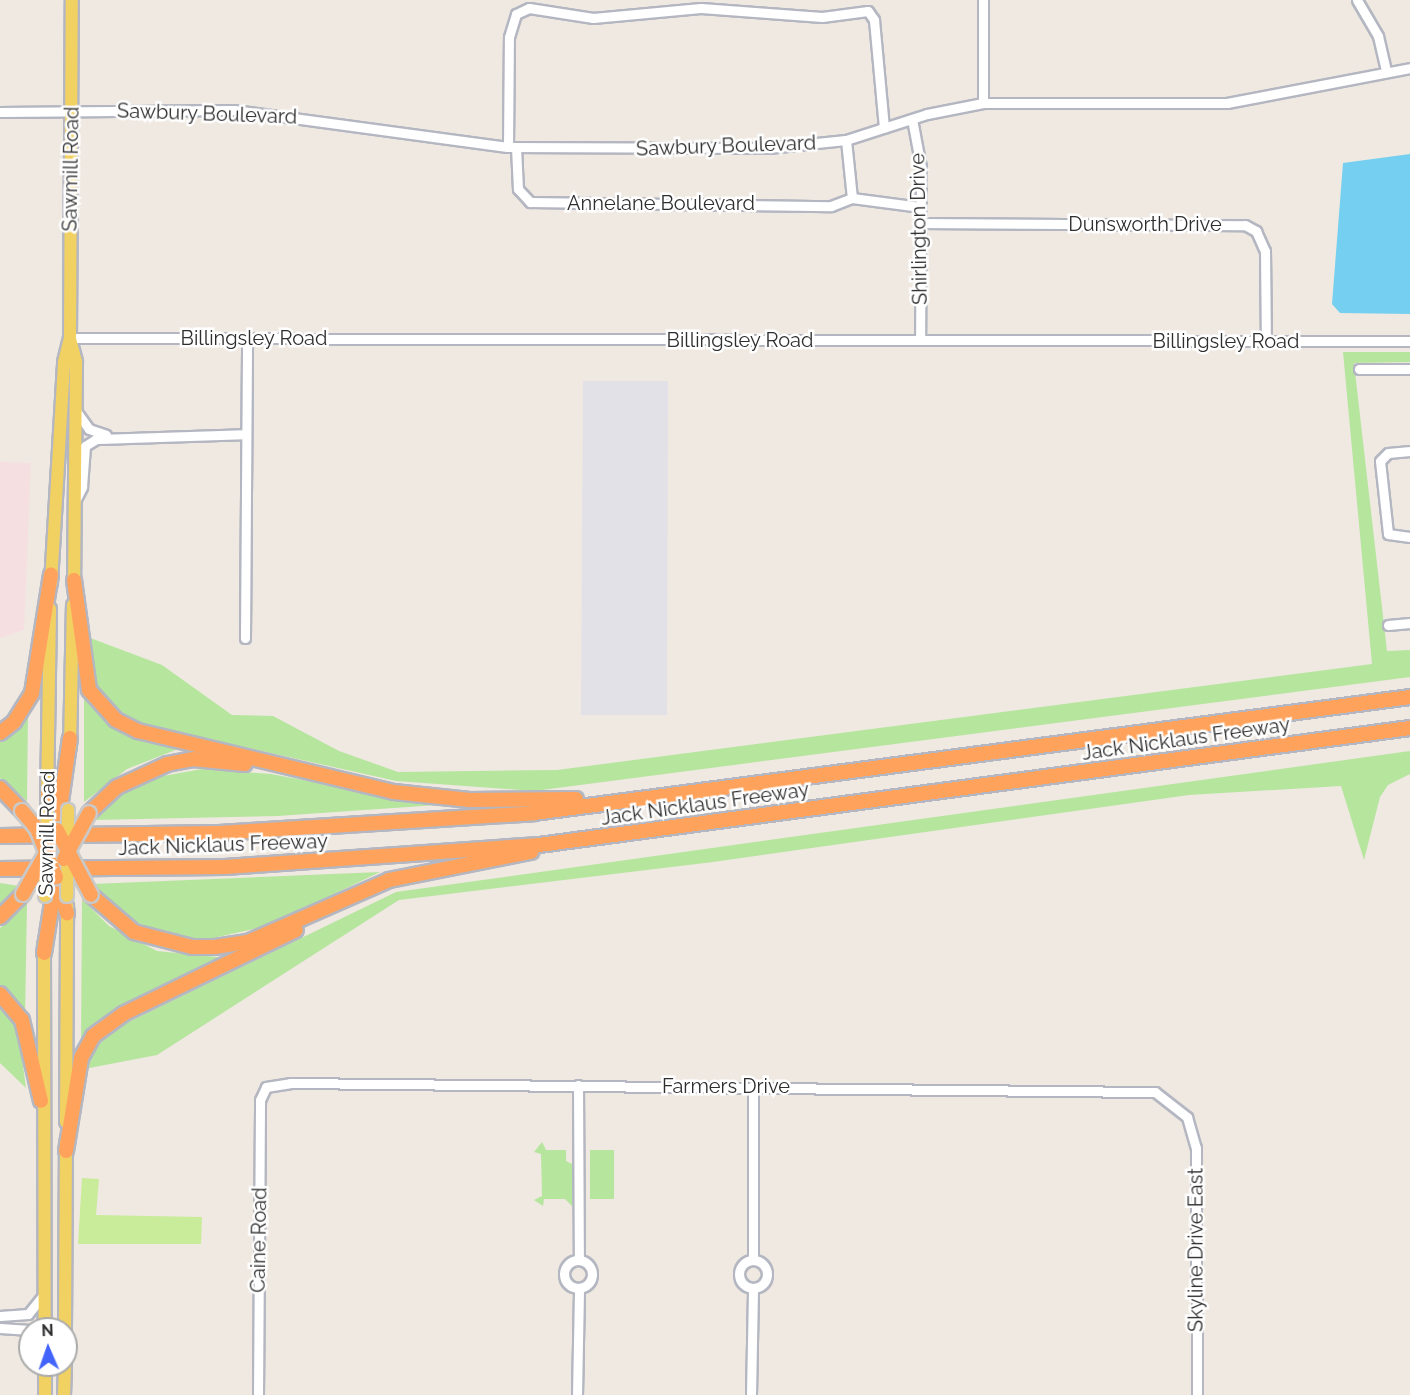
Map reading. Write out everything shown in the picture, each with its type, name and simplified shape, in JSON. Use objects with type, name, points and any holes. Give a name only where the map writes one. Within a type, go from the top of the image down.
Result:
[{"type":"highway","points":[[0,733],[14,722],[32,693],[51,575]]},
{"type":"highway","points":[[74,580],[89,690],[116,720],[138,731],[394,792],[470,800],[701,792]]},
{"type":"highway","name":"Jack Nicklaus Freeway","points":[[0,836],[380,826],[701,792],[1410,697]]},
{"type":"highway","name":"Jack Nicklaus Freeway","points":[[0,869],[225,867],[594,838],[1410,728]]},
{"type":"highway","points":[[0,917],[23,894],[57,830],[58,810],[70,738]]},
{"type":"highway","points":[[56,877],[89,813],[140,772],[193,759],[318,775]]},
{"type":"highway","points":[[0,788],[22,811],[46,852],[56,877],[56,896],[44,953]]},
{"type":"highway","points":[[48,793],[58,810]]},
{"type":"highway","points":[[57,830],[92,896],[134,933],[192,947],[248,942],[389,880],[594,838]]},
{"type":"highway","points":[[56,896],[67,913]]},
{"type":"highway","points":[[66,1151],[81,1058],[106,1024],[316,920],[348,898]]},
{"type":"highway","points":[[0,994],[22,1020],[41,1101]]},
{"type":"main road","name":"Sawmill Road","points":[[48,793],[51,575],[64,362],[70,338],[72,0]]},
{"type":"main road","name":"Sawmill Road","points":[[70,338],[76,362],[70,738]]},
{"type":"main road","name":"Sawmill Road","points":[[56,896],[46,852],[58,810]]},
{"type":"main road","name":"Sawmill Road","points":[[56,896],[67,852],[58,810]]},
{"type":"main road","name":"Sawmill Road","points":[[65,1317],[67,913]]},
{"type":"main road","points":[[44,953],[41,1101],[45,1317]]},
{"type":"main road","points":[[45,1377],[45,1395]]},
{"type":"main road","points":[[64,1395],[65,1377]]},
{"type":"street","points":[[983,0],[983,103]]},
{"type":"street","points":[[1357,0],[1378,36],[1386,70]]},
{"type":"street","name":"Annelane Boulevard","points":[[884,128],[874,20],[868,11],[822,17],[701,8],[593,18],[529,8],[516,14],[509,37],[512,147],[518,189],[530,202],[831,206],[852,198],[920,207]]},
{"type":"street","name":"Sawbury Boulevard","points":[[0,112],[72,110],[256,112],[512,147],[768,148],[846,140],[912,119],[983,103],[1227,103],[1273,98],[1386,70],[1410,68]]},
{"type":"street","name":"Shirlington Drive","points":[[912,119],[920,207],[920,340]]},
{"type":"street","points":[[846,140],[852,198]]},
{"type":"street","name":"Dunsworth Drive","points":[[920,223],[1245,225],[1256,231],[1265,251],[1266,341]]},
{"type":"street","name":"Billingsley Road","points":[[70,338],[1410,341]]},
{"type":"street","points":[[245,638],[247,338]]},
{"type":"street","points":[[1359,369],[1410,369]]},
{"type":"street","points":[[76,411],[89,429],[106,435],[246,434]]},
{"type":"street","points":[[74,503],[82,487],[86,446],[106,435]]},
{"type":"street","points":[[1410,451],[1388,453],[1380,461],[1388,534],[1410,537]]},
{"type":"street","points":[[1388,625],[1410,623]]},
{"type":"street","name":"Farmers Drive","points":[[266,1087],[290,1083],[1138,1089],[1167,1097],[1180,1109]]},
{"type":"street","points":[[577,1395],[579,1288],[592,1274],[579,1260],[578,1085]]},
{"type":"street","points":[[751,1395],[753,1288],[767,1274],[753,1260],[753,1086]]},
{"type":"street","name":"Caine Road","points":[[258,1395],[260,1100],[266,1087]]},
{"type":"street","name":"Skyline Drive East","points":[[1180,1109],[1196,1148],[1197,1395]]},
{"type":"street","points":[[579,1260],[564,1273],[568,1284],[579,1288]]},
{"type":"street","points":[[753,1260],[739,1273],[743,1284],[753,1288]]},
{"type":"street","points":[[0,1316],[33,1311],[46,1286]]},
{"type":"street","points":[[0,1328],[18,1329]]},
{"type":"shaded area","points":[[583,381],[668,381],[667,715],[581,715]]},
{"type":"shaded area","points":[[0,462],[31,463],[24,630],[0,638]]},
{"type":"green space","points":[[1343,352],[1410,352],[1410,362],[1354,363],[1387,651],[1410,650],[1410,677],[534,791],[396,781],[141,724],[101,699],[91,681],[85,636],[162,665],[232,715],[273,716],[339,751],[398,772],[557,770],[1372,664]]},
{"type":"green space","points":[[84,693],[111,725],[183,747],[127,769],[84,802]]},
{"type":"green space","points":[[28,711],[27,801],[0,778],[0,739]]},
{"type":"green space","points":[[1410,751],[1410,774],[1388,785],[1380,797],[1364,860],[1341,786],[1189,795],[713,862],[399,900],[157,1055],[84,1069],[93,1044],[108,1032],[396,892]]},
{"type":"green space","points":[[202,769],[271,774],[437,805],[278,816],[93,820],[118,793],[141,780]]},
{"type":"green space","points":[[380,872],[267,926],[204,940],[168,935],[133,921],[92,884]]},
{"type":"green space","points":[[0,883],[19,886],[0,906]]},
{"type":"green space","points":[[82,899],[109,926],[157,951],[227,958],[113,1011],[81,1045]]},
{"type":"green space","points":[[27,903],[25,1017],[0,988],[0,928]]},
{"type":"green space","points":[[0,1002],[17,1021],[26,1088],[0,1063]]},
{"type":"green space","points":[[542,1142],[546,1150],[566,1150],[566,1161],[574,1165],[572,1206],[565,1199],[544,1199],[543,1206],[534,1200],[542,1196],[541,1154],[534,1152]]},
{"type":"green space","points":[[590,1150],[614,1150],[614,1199],[590,1199]]},
{"type":"green space","points":[[82,1178],[99,1179],[96,1215],[202,1217],[201,1244],[78,1244]]},
{"type":"water","points":[[1410,154],[1410,314],[1340,313],[1332,304],[1343,163]]}]
